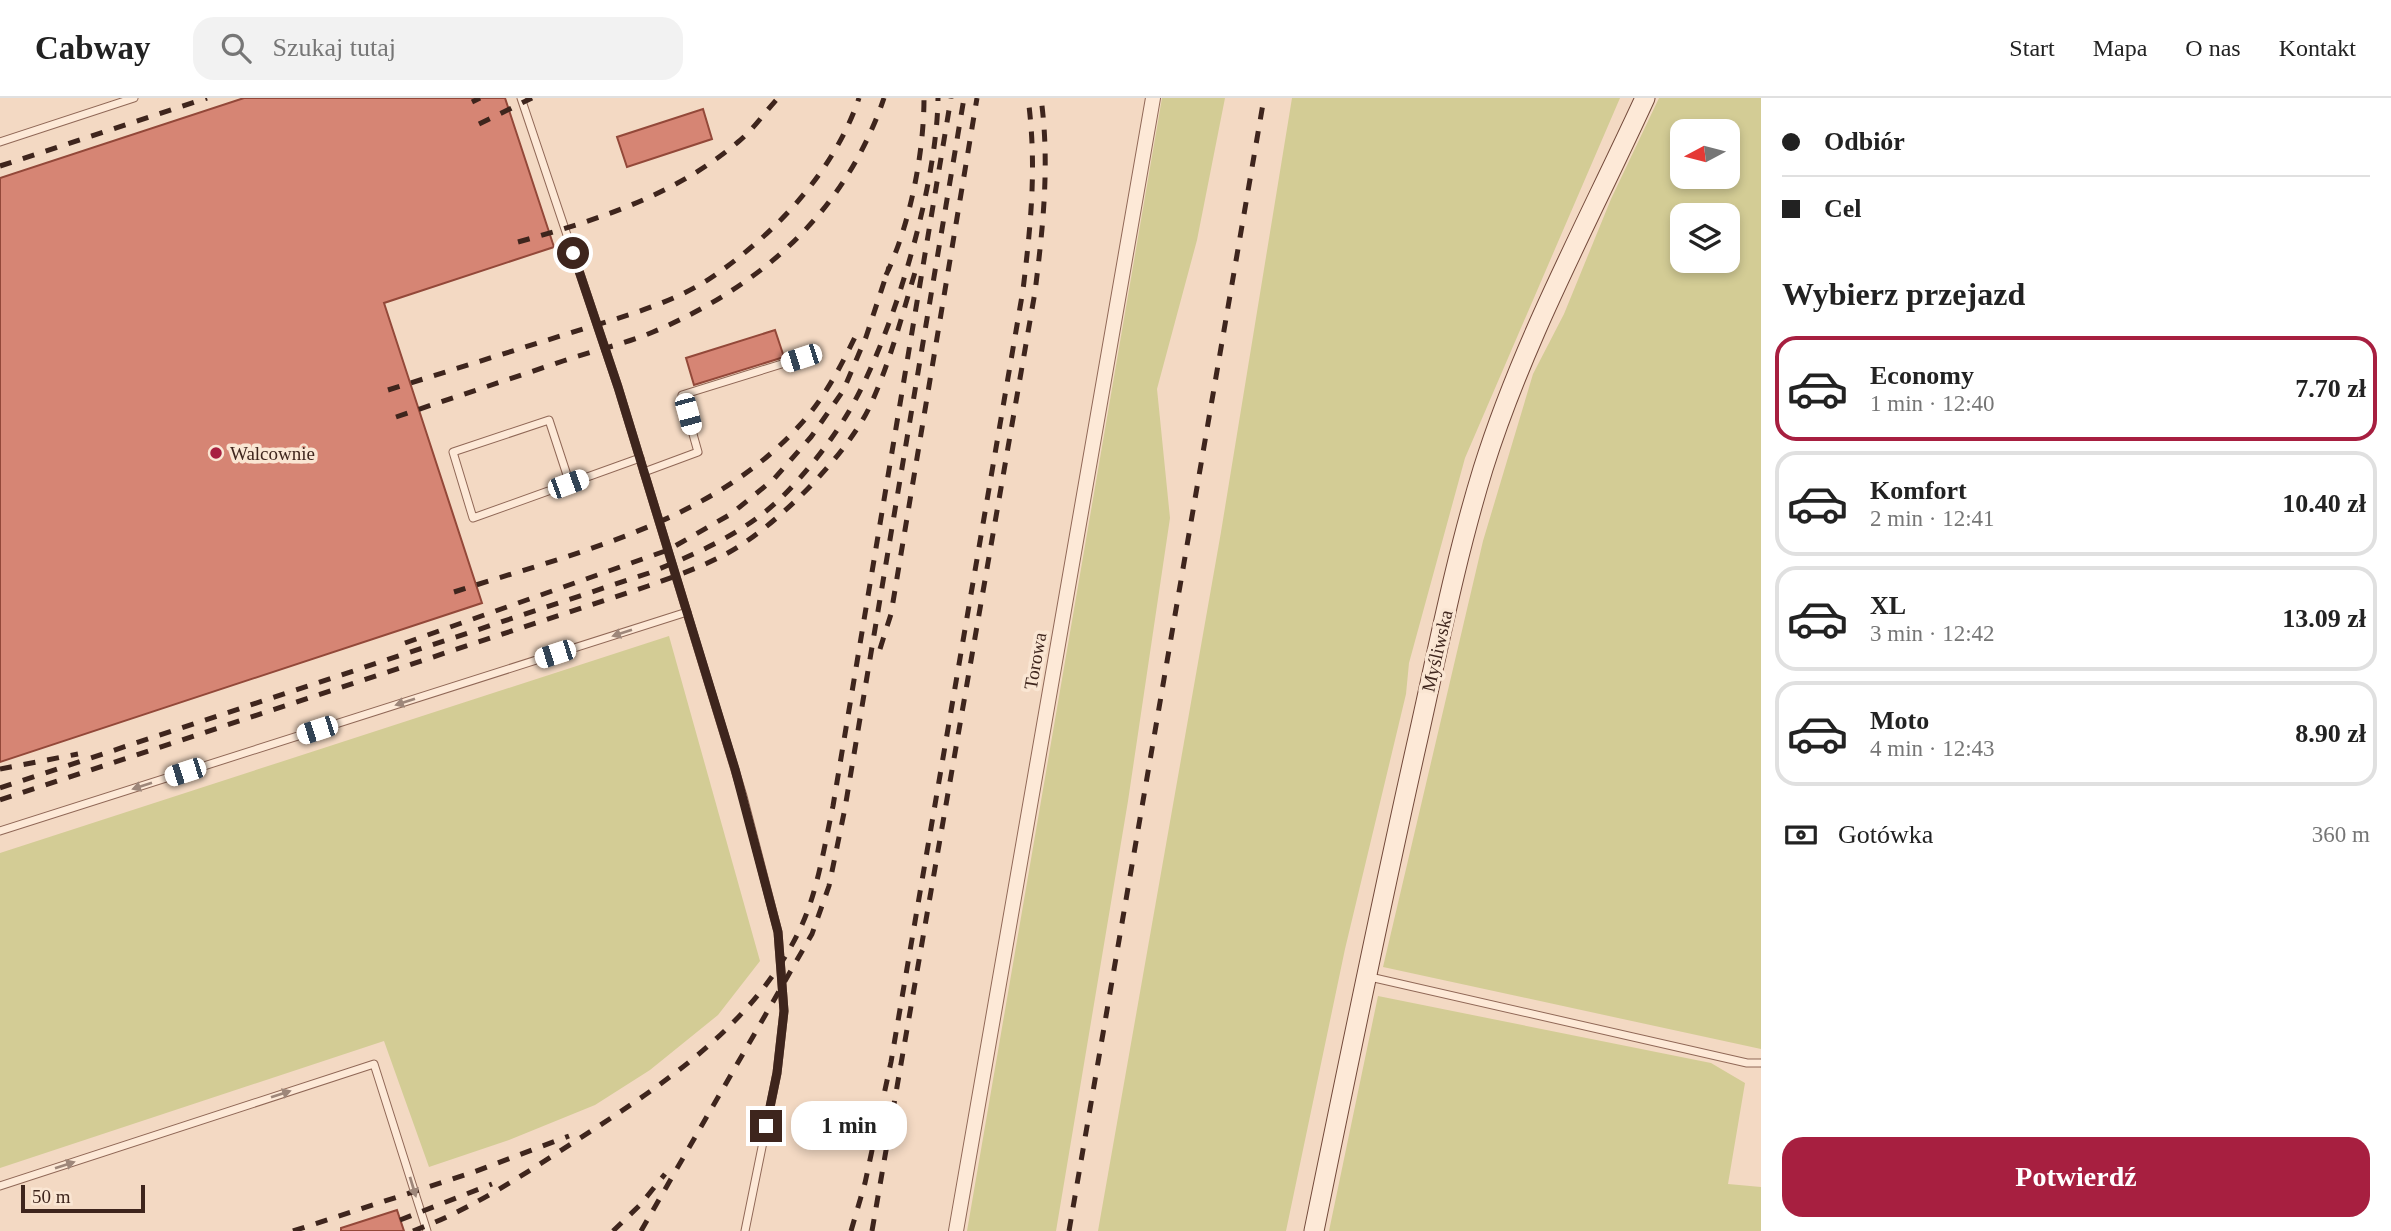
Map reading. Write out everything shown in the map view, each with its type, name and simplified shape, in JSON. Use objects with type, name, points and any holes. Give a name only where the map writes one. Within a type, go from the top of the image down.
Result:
[{"type":"street","name":"Torowa","points":[[956,1231],[1153,98]]},
{"type":"street","name":"Myśliwska","points":[[1314,1231],[1365,976],[1458,558],[1483,468],[1507,402],[1546,312],[1645,98]]},
{"type":"lane","points":[[0,142],[134,98]]},
{"type":"lane","points":[[521,98],[640,458],[743,796],[782,960],[784,1011],[777,1073],[744,1231]]},
{"type":"lane","points":[[644,472],[698,452],[682,395],[801,358]]},
{"type":"lane","points":[[567,475],[549,420],[453,452],[472,517],[640,458]]},
{"type":"lane","points":[[0,831],[687,612]]},
{"type":"lane","points":[[1365,976],[1747,1063],[1761,1063]]},
{"type":"lane","points":[[0,1186],[374,1063],[427,1231]]},
{"type":"shaded area","points":[[1162,98],[1225,98],[1197,240],[1157,389],[1170,518],[1128,801],[1056,1231],[967,1231]]},
{"type":"shaded area","points":[[1292,98],[1620,98],[1465,458],[1409,663],[1406,694],[1345,949],[1286,1231],[1098,1231],[1221,532]]},
{"type":"shaded area","points":[[1659,98],[1761,98],[1761,1049],[1383,967],[1483,541],[1533,374],[1564,314],[1611,199]]},
{"type":"shaded area","points":[[669,636],[760,961],[718,1015],[650,1070],[595,1105],[509,1140],[429,1167],[384,1041],[0,1168],[0,853]]},
{"type":"shaded area","points":[[1378,996],[1711,1063],[1745,1083],[1728,1184],[1761,1187],[1761,1231],[1329,1231]]},
{"type":"building","name":"Walcownie","points":[[244,98],[505,98],[554,247],[384,303],[482,603],[0,762],[0,178]]},
{"type":"building","points":[[703,109],[712,139],[627,167],[617,137]]},
{"type":"building","points":[[775,330],[784,357],[694,385],[686,358]]},
{"type":"building","points":[[397,1210],[404,1231],[341,1231],[341,1228]]},
{"type":"railway","points":[[0,166],[207,98]]},
{"type":"railway","points":[[472,102],[480,98]]},
{"type":"railway","points":[[479,124],[532,98]]},
{"type":"railway","points":[[518,242],[577,225],[661,192],[713,161],[743,137],[778,98]]},
{"type":"railway","points":[[388,390],[627,315],[702,284],[762,238],[802,196],[835,149],[859,98]]},
{"type":"railway","points":[[396,417],[653,332],[730,292],[795,240],[823,210],[847,176],[867,139],[884,98]]},
{"type":"railway","points":[[886,275],[909,212],[918,165],[924,98]]},
{"type":"railway","points":[[0,788],[649,573],[702,550],[736,532],[768,510],[800,478],[841,424],[865,381],[881,344],[910,260],[921,216],[936,134],[938,98]]},
{"type":"railway","points":[[413,1231],[475,1203],[514,1180],[670,1077],[730,1026],[757,996],[800,929],[816,884],[833,806],[951,98]]},
{"type":"railway","points":[[641,1231],[812,934],[829,886],[845,808],[964,98]]},
{"type":"railway","points":[[880,649],[891,614],[977,98]]},
{"type":"railway","points":[[851,1231],[865,1183],[891,1062],[1023,290],[1032,194],[1028,98]]},
{"type":"railway","points":[[872,1231],[1035,292],[1045,171],[1041,98]]},
{"type":"railway","points":[[1069,1231],[1264,98]]},
{"type":"railway","points":[[405,643],[668,550],[731,514],[774,479],[811,437],[843,391],[866,337],[889,267]]},
{"type":"railway","points":[[0,800],[648,586],[686,572],[741,545],[806,491],[859,426],[884,373],[916,269]]},
{"type":"railway","points":[[454,592],[638,531],[683,511],[725,487],[764,459],[799,426],[832,380],[858,331]]},
{"type":"railway","points":[[0,769],[78,754]]},
{"type":"railway","points":[[293,1231],[474,1172],[569,1136]]},
{"type":"railway","points":[[613,1231],[640,1205],[665,1174]]},
{"type":"railway","points":[[400,1220],[492,1184]]},
{"type":"place","name":"Walcownie","points":[[216,453]]},
{"type":"route","points":[[573,253],[618,387],[735,769],[778,932],[784,1011],[777,1073],[766,1126]]}]
